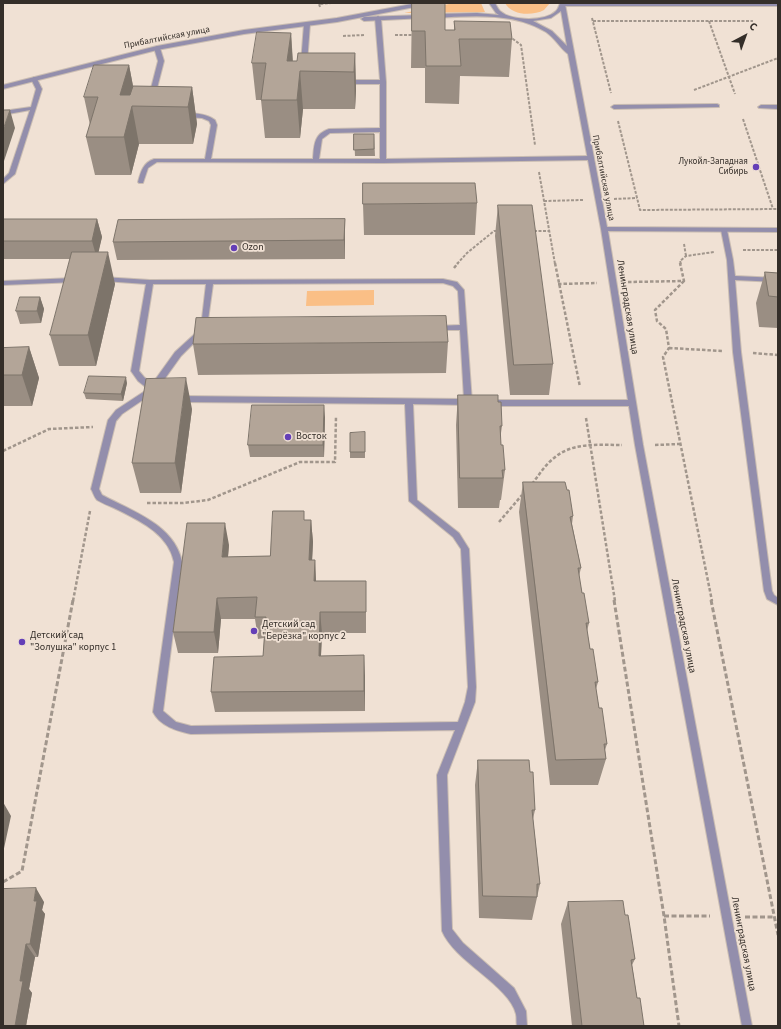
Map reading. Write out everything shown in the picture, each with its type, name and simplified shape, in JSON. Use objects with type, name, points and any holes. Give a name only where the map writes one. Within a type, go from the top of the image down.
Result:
[{"type":"street","name":"Прибалтийская улица","points":[[3,87],[157,48],[244,32],[378,15],[425,3]]},
{"type":"street","points":[[492,3],[498,12],[513,18],[530,20],[546,18],[558,12],[562,4],[778,4]]},
{"type":"street","name":"Прибалтийская улица","points":[[562,4],[570,54],[604,229],[778,230]]},
{"type":"street","name":"Прибалтийская улица","points":[[378,15],[480,16],[513,18],[547,29],[561,42],[570,54]]},
{"type":"street","points":[[378,15],[383,82],[383,161]]},
{"type":"street","points":[[304,67],[306,24]]},
{"type":"street","points":[[150,103],[161,61],[157,48]]},
{"type":"street","points":[[3,182],[12,174],[34,108],[39,89],[34,79]]},
{"type":"street","points":[[335,82],[383,82]]},
{"type":"street","points":[[614,107],[717,106]]},
{"type":"street","points":[[761,107],[778,107]]},
{"type":"street","points":[[3,113],[34,108]]},
{"type":"street","points":[[182,116],[203,116],[212,120],[214,125],[208,161]]},
{"type":"street","points":[[316,161],[318,138],[321,133],[329,131],[383,130]]},
{"type":"street","points":[[141,182],[145,166],[149,162],[156,160],[383,161],[537,160],[590,158]]},
{"type":"street","name":"Ленинградская улица","points":[[604,229],[639,445],[747,1026]]},
{"type":"street","points":[[724,230],[731,278],[737,352],[768,591],[770,596],[778,602]]},
{"type":"street","points":[[731,278],[778,280]]},
{"type":"street","points":[[3,283],[79,280]]},
{"type":"street","points":[[99,280],[150,282],[443,281],[455,284],[461,290],[464,327],[475,402]]},
{"type":"street","points":[[210,281],[208,330],[178,354],[155,390],[119,412],[112,420],[109,426],[95,489],[100,497],[153,527],[169,540],[175,550],[178,562],[158,712],[165,722],[192,730],[461,726]]},
{"type":"street","points":[[150,282],[135,371],[141,379],[155,390]]},
{"type":"street","points":[[424,328],[464,327]]},
{"type":"street","points":[[175,398],[584,404],[632,402]]},
{"type":"street","points":[[409,402],[413,501],[456,536],[465,549],[472,686],[470,702],[442,775],[447,931],[459,947],[510,992],[520,1011],[522,1026]]},
{"type":"path","points":[[593,21],[755,21]]},
{"type":"path","points":[[709,21],[735,94]]},
{"type":"path","points":[[342,36],[418,36]]},
{"type":"path","points":[[503,36],[511,36],[521,45],[537,160],[558,284],[584,404],[664,916],[679,1026]]},
{"type":"path","points":[[688,93],[778,58]]},
{"type":"path","points":[[743,119],[772,209]]},
{"type":"path","points":[[640,210],[778,209]]},
{"type":"path","points":[[443,281],[467,253],[494,231],[502,231]]},
{"type":"path","points":[[533,231],[549,231]]},
{"type":"path","points":[[684,281],[680,261],[686,256],[728,250],[778,250]]},
{"type":"path","points":[[558,284],[684,281]]},
{"type":"path","points":[[684,281],[655,310],[657,321],[666,329],[669,348],[663,357],[778,935]]},
{"type":"path","points":[[146,503],[183,504],[208,500],[300,462],[335,462],[336,401]]},
{"type":"path","points":[[3,451],[49,429],[109,426]]},
{"type":"path","points":[[530,486],[556,456],[580,446],[680,444]]},
{"type":"path","points":[[3,882],[22,871],[95,489]]},
{"type":"path","points":[[499,522],[525,492]]},
{"type":"shaded area","points":[[454,3],[481,3],[485,12],[404,13]]},
{"type":"shaded area","points":[[505,3],[550,3],[544,10],[523,14],[512,10]]},
{"type":"shaded area","points":[[374,290],[374,305],[306,306],[307,291]]},
{"type":"building","points":[[412,3],[445,3],[445,30],[455,30],[454,21],[510,22],[512,39],[459,39],[461,66],[426,66],[425,31],[412,31]]},
{"type":"building","points":[[257,32],[291,33],[287,61],[297,61],[298,53],[355,53],[354,72],[300,71],[297,100],[261,100],[266,63],[252,63]]},
{"type":"building","points":[[94,65],[129,65],[120,95],[130,95],[133,86],[192,87],[188,107],[132,106],[124,137],[86,137],[98,97],[84,97]]},
{"type":"building","points":[[3,110],[10,110],[3,130]]},
{"type":"building","points":[[354,134],[374,134],[374,149],[354,150]]},
{"type":"building","points":[[363,183],[475,183],[477,203],[363,204]]},
{"type":"building","points":[[498,205],[532,205],[553,364],[514,365]]},
{"type":"building","points":[[3,219],[97,219],[92,241],[3,241]]},
{"type":"building","points":[[345,219],[344,240],[113,242],[118,220]]},
{"type":"building","points":[[72,252],[108,252],[88,335],[50,335]]},
{"type":"building","points":[[765,272],[778,273],[778,297],[769,296]]},
{"type":"building","points":[[20,297],[40,297],[37,311],[16,311]]},
{"type":"building","points":[[446,316],[448,342],[193,344],[196,318]]},
{"type":"building","points":[[29,347],[22,375],[3,375],[3,348]]},
{"type":"building","points":[[89,376],[126,377],[121,394],[84,393]]},
{"type":"building","points":[[186,378],[175,463],[132,463],[146,379]]},
{"type":"building","points":[[458,395],[498,395],[498,402],[501,402],[501,445],[503,445],[505,470],[502,470],[503,478],[460,478]]},
{"type":"building","name":"Восток","points":[[252,405],[324,405],[323,445],[248,445]]},
{"type":"building","points":[[365,432],[365,452],[350,452],[350,433]]},
{"type":"building","points":[[523,482],[565,482],[567,490],[569,490],[573,516],[570,517],[581,568],[578,568],[589,623],[586,623],[590,649],[593,649],[598,682],[595,682],[599,708],[602,708],[607,744],[604,744],[606,759],[556,760]]},
{"type":"building","points":[[273,511],[304,511],[304,520],[311,520],[309,560],[315,560],[314,581],[366,581],[366,612],[320,612],[319,656],[364,655],[364,691],[211,692],[214,657],[263,656],[266,617],[255,617],[257,597],[217,598],[214,632],[173,632],[187,523],[225,523],[222,557],[270,556]]},
{"type":"building","points":[[478,760],[529,760],[530,772],[533,772],[535,810],[532,810],[540,884],[537,884],[537,897],[483,896]]},
{"type":"building","points":[[36,888],[34,901],[37,901],[30,944],[26,944],[20,981],[23,981],[15,1026],[3,1026],[3,889]]},
{"type":"building","points":[[623,901],[625,915],[628,915],[635,959],[631,960],[637,998],[640,998],[644,1026],[582,1026],[568,902]]},
{"type":"place","name":"Лукойл-Западная Сибирь","points":[[756,167]]},
{"type":"place","name":"Ozon","points":[[234,248]]},
{"type":"place","name":"Восток","points":[[288,437]]},
{"type":"place","name":"Детский сад \"Берёзка\" корпус 2","points":[[254,631]]},
{"type":"place","name":"Детский сад \"Золушка\" корпус 1","points":[[22,642]]}]
